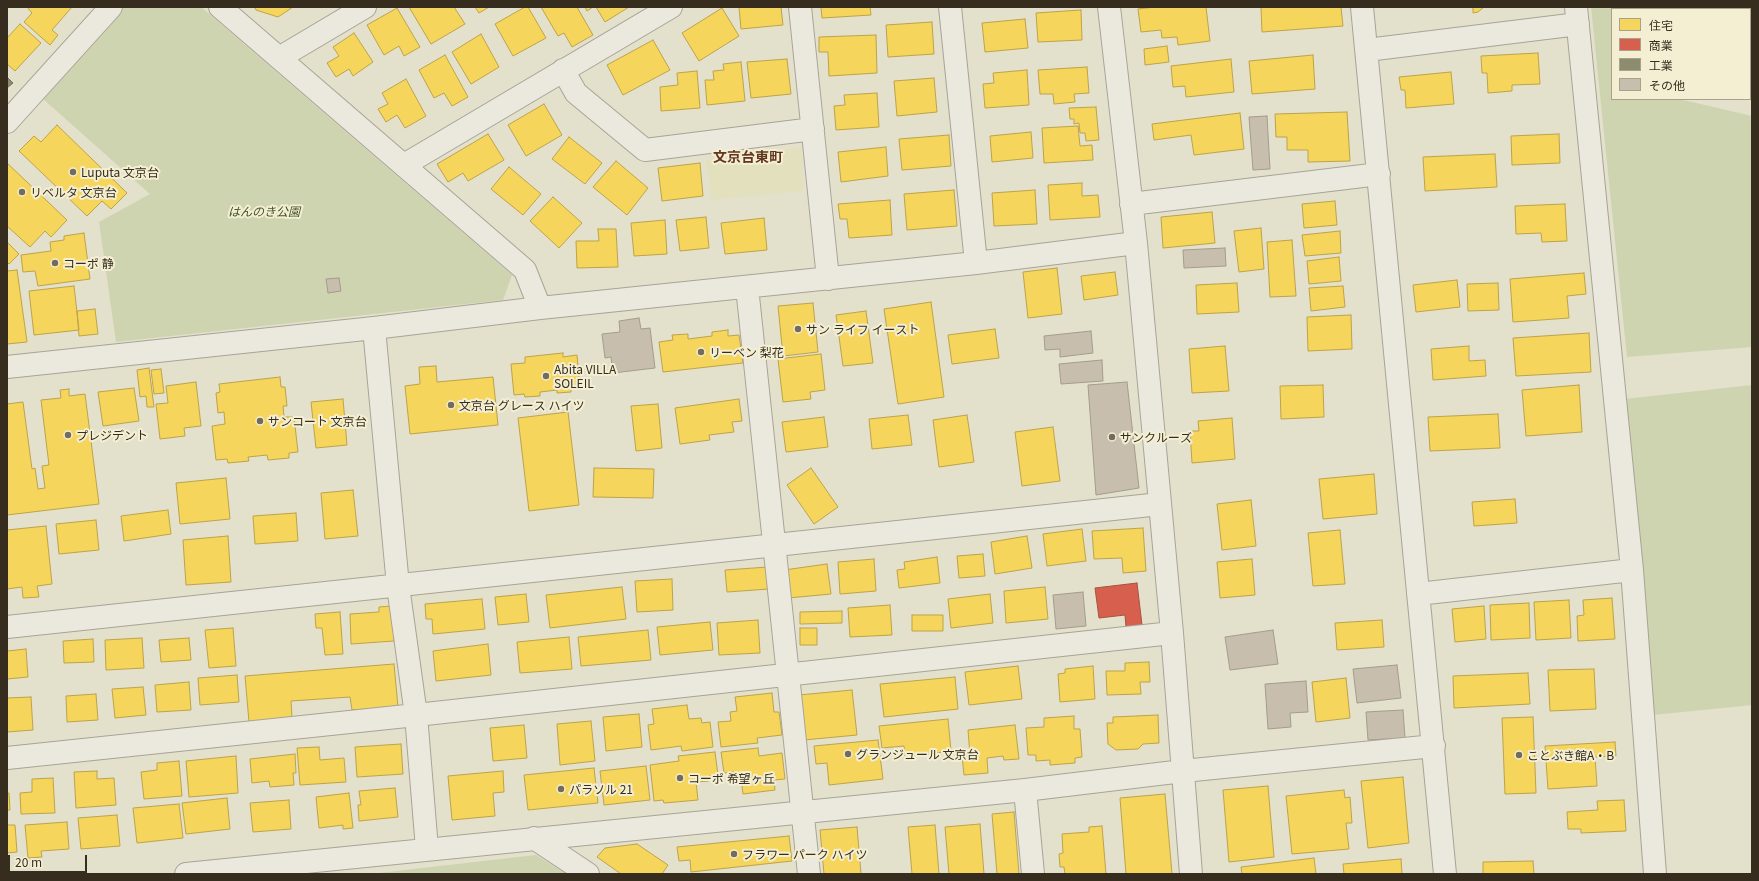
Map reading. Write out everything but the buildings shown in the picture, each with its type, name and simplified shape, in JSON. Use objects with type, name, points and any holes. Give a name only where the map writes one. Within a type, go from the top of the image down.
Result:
[{"type":"street","points":[[7,122],[111,7]]},
{"type":"street","points":[[220,7],[525,270],[540,308]]},
{"type":"street","points":[[279,58],[365,7]]},
{"type":"street","points":[[404,166],[671,7]]},
{"type":"street","points":[[800,7],[828,279]]},
{"type":"street","points":[[950,7],[976,263]]},
{"type":"street","points":[[1109,7],[1136,243],[1172,633],[1191,874]]},
{"type":"street","points":[[1362,7],[1434,746],[1445,874]]},
{"type":"street","points":[[1367,50],[1577,15],[1632,570],[1655,874]]},
{"type":"street","points":[[563,70],[576,93],[645,150],[813,129]]},
{"type":"street","points":[[1131,204],[1379,174]]},
{"type":"street","points":[[7,367],[374,328],[540,308],[976,263],[1136,243]]},
{"type":"street","points":[[747,287],[809,874]]},
{"type":"street","points":[[374,328],[398,586],[416,716],[427,849]]},
{"type":"street","points":[[7,627],[1160,504]]},
{"type":"street","points":[[1418,594],[1632,570]]},
{"type":"street","points":[[7,758],[416,716],[1172,633]]},
{"type":"street","points":[[186,874],[534,838],[802,813],[1025,790],[1183,771],[1434,746]]},
{"type":"street","points":[[1025,790],[1033,874]]},
{"type":"street","points":[[534,838],[588,874]]},
{"type":"shaded area","points":[[802,147],[803,191],[712,200],[706,160]]},
{"type":"green space","name":"はんのき公園","points":[[123,7],[201,7],[512,275],[503,300],[116,342],[99,222],[150,194],[42,98]]},
{"type":"green space","points":[[1591,7],[1641,7],[1611,8],[1611,100],[1683,100],[1752,116],[1752,347],[1627,357]]},
{"type":"green space","points":[[1752,385],[1752,705],[1653,715],[1625,399]]},
{"type":"green space","points":[[536,855],[566,874],[370,874]]},
{"type":"place","name":"Luputa 文京台","points":[[73,172]]},
{"type":"place","name":"リベルタ 文京台","points":[[22,192]]},
{"type":"place","name":"コーポ 静","points":[[55,263]]},
{"type":"place","name":"サン ライフ イースト","points":[[798,329]]},
{"type":"place","name":"リーベン 梨花","points":[[701,352]]},
{"type":"place","name":"Abita VILLA SOLEIL","points":[[546,376]]},
{"type":"place","name":"文京台 グレース ハイツ","points":[[451,405]]},
{"type":"place","name":"サンコート 文京台","points":[[260,421]]},
{"type":"place","name":"プレジデント","points":[[68,435]]},
{"type":"place","name":"サンクルーズ","points":[[1112,437]]},
{"type":"place","name":"グランジュール 文京台","points":[[848,754]]},
{"type":"place","name":"ことぶき館A・B","points":[[1519,755]]},
{"type":"place","name":"コーポ 希望ヶ丘","points":[[680,778]]},
{"type":"place","name":"パラソル 21","points":[[561,789]]},
{"type":"place","name":"フラワー パーク ハイツ","points":[[734,854]]},
{"type":"district","name":"文京台東町","points":[[748,157]]}]
